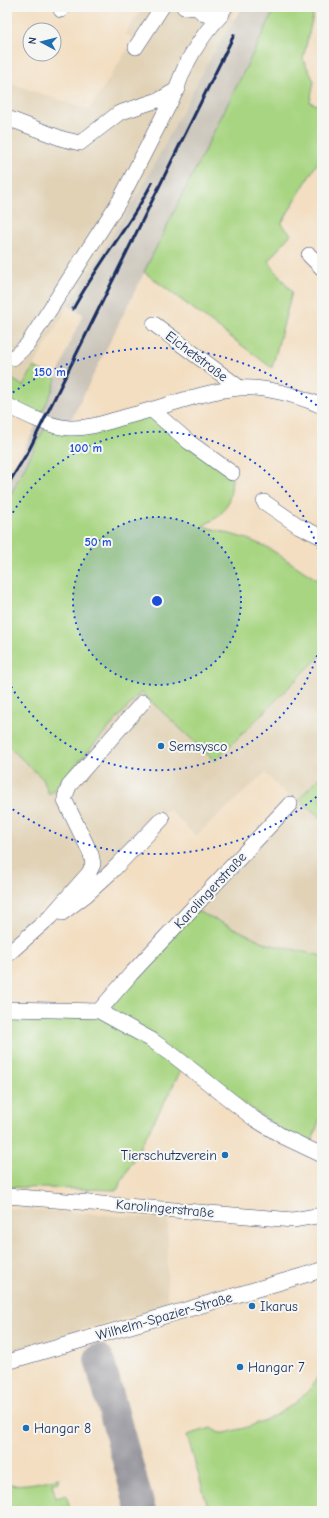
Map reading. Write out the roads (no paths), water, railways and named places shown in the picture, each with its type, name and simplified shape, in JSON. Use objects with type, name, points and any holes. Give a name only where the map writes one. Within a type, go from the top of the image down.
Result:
[{"type":"street","points":[[136,47],[162,7]]},
{"type":"street","points":[[184,7],[197,8],[204,14],[209,15],[219,13],[223,10]]},
{"type":"street","points":[[7,358],[13,358],[26,345],[120,200],[176,91],[188,77],[213,35],[223,10]]},
{"type":"street","points":[[7,125],[10,119],[63,139],[80,143],[119,113],[161,99],[176,91]]},
{"type":"street","points":[[310,255],[322,268]]},
{"type":"street","name":"Eichetstraße","points":[[154,324],[240,388]]},
{"type":"street","name":"Eichetstraße","points":[[7,405],[43,422],[68,428],[79,428],[95,425],[194,397],[240,388],[259,389],[295,396],[322,406]]},
{"type":"street","points":[[152,410],[190,442],[232,472]]},
{"type":"street","points":[[264,502],[299,526],[322,537]]},
{"type":"street","points":[[7,955],[50,917],[90,873],[93,864],[91,854],[65,801],[66,792],[69,786],[143,702]]},
{"type":"street","name":"Karolingerstraße","points":[[99,1011],[131,974],[290,804]]},
{"type":"street","points":[[50,917],[63,913],[86,895],[162,819]]},
{"type":"street","points":[[7,1009],[99,1011],[156,1043],[253,1118],[282,1136],[322,1155]]},
{"type":"street","name":"Karolingerstraße","points":[[7,1196],[293,1220],[322,1215]]},
{"type":"street","name":"Wilhelm-Spazier-Straße","points":[[7,1362],[322,1270]]},
{"type":"railway","points":[[7,486],[29,450],[234,35]]},
{"type":"railway","points":[[73,309],[152,183]]},
{"type":"place","name":"Semsysco","points":[[161,746]]},
{"type":"place","name":"Tierschutzverein","points":[[225,1155]]},
{"type":"place","name":"Ikarus","points":[[252,1306]]},
{"type":"place","name":"Hangar 7","points":[[240,1367]]},
{"type":"place","name":"Hangar 8","points":[[26,1428]]}]
